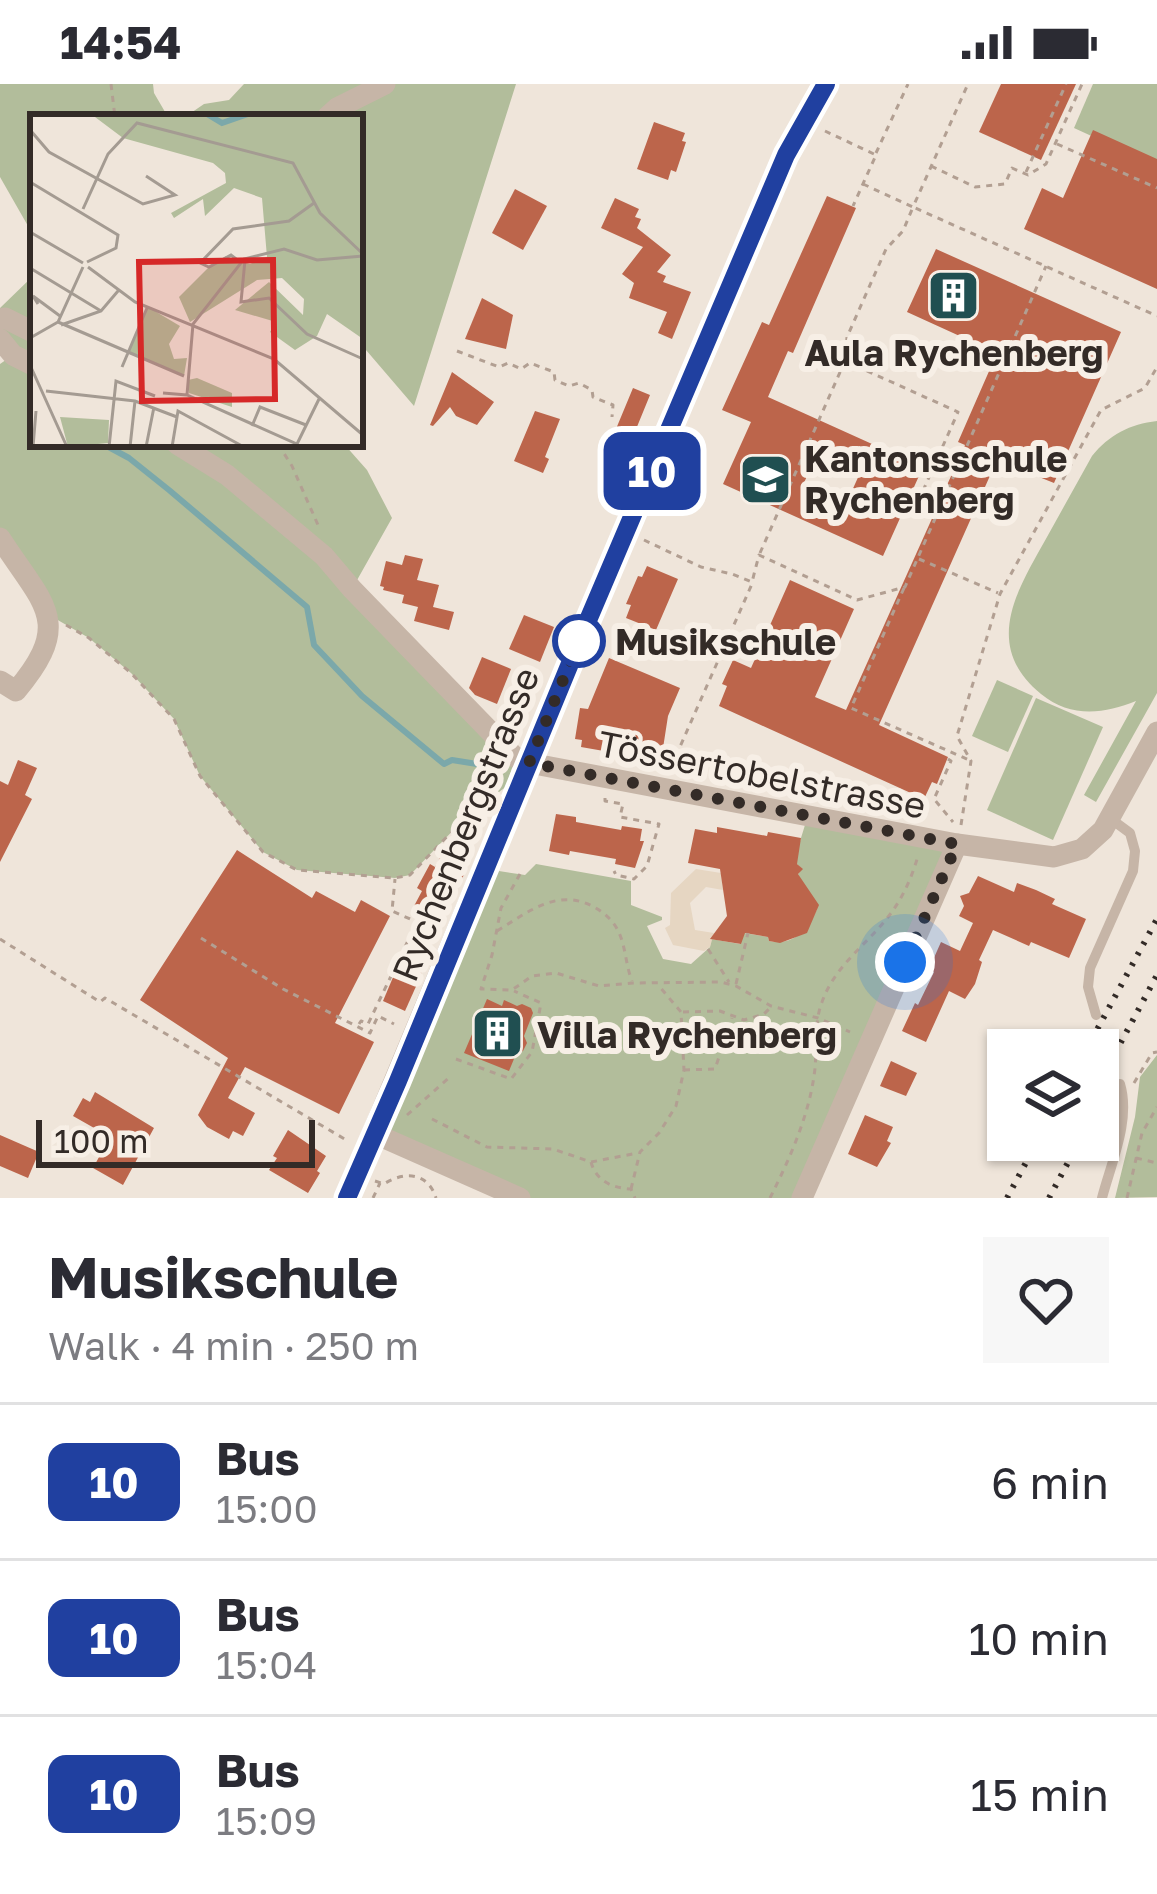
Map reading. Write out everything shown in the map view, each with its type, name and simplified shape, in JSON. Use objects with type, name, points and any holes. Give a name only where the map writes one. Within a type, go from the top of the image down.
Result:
[{"type":"street","points":[[331,114],[385,84]]},
{"type":"street","name":"Rychenbergstrasse","points":[[347,1198],[786,155],[826,84]]},
{"type":"street","points":[[0,319],[30,330]]},
{"type":"street","name":"Tössertobelstrasse","points":[[182,447],[227,475],[324,556],[515,757],[529,763],[1045,857],[1063,856],[1089,844],[1111,819]]},
{"type":"street","points":[[0,538],[49,615],[49,641],[37,666],[16,691],[0,681]]},
{"type":"street","points":[[1111,819],[1157,732]]},
{"type":"street","points":[[802,1198],[957,844]]},
{"type":"street","points":[[376,1134],[520,1198]]},
{"type":"lane","points":[[1096,1015],[1089,996],[1090,968],[1135,857],[1130,833],[1111,819]]},
{"type":"lane","points":[[1102,1198],[1123,1114],[1120,1084]]},
{"type":"path","points":[[111,84],[116,114]]},
{"type":"path","points":[[853,206],[908,84]]},
{"type":"path","points":[[665,790],[668,772],[844,362],[854,319],[886,249],[902,230],[968,84]]},
{"type":"path","points":[[1025,174],[1066,84]]},
{"type":"path","points":[[1025,174],[1046,164],[1082,84]]},
{"type":"path","points":[[828,132],[876,155]]},
{"type":"path","points":[[1055,144],[1157,188]]},
{"type":"path","points":[[932,166],[975,187],[1005,184],[1012,168],[1025,174]]},
{"type":"path","points":[[863,184],[1157,316]]},
{"type":"path","points":[[971,761],[851,708],[1046,266]]},
{"type":"path","points":[[458,351],[499,367],[508,364],[521,369],[530,363],[554,372],[555,380],[569,386],[579,383],[592,390],[593,397],[613,405],[612,417]]},
{"type":"path","points":[[844,362],[958,412],[919,502],[938,510]]},
{"type":"path","points":[[948,759],[934,799],[953,822],[961,824],[971,761],[957,736],[1000,594],[1101,410],[1145,388],[1157,367]]},
{"type":"path","points":[[280,447],[318,524],[324,556]]},
{"type":"path","points":[[642,539],[701,567],[752,582]]},
{"type":"path","points":[[759,555],[857,600],[904,587]]},
{"type":"path","points":[[917,559],[1000,594]]},
{"type":"path","points":[[49,615],[89,638],[131,673],[174,719],[200,776],[263,852],[297,870],[395,878],[410,875],[467,816],[494,796]]},
{"type":"path","points":[[605,801],[622,804],[620,817],[658,824],[647,866],[634,879],[614,871]]},
{"type":"path","points":[[770,1198],[806,1113],[822,1000],[853,952],[885,921],[905,891],[924,838]]},
{"type":"path","points":[[457,1059],[511,1079],[532,1052],[541,1003],[512,991],[481,989],[501,908],[520,874]]},
{"type":"path","points":[[358,1027],[361,1021],[368,1024],[417,922],[392,910],[395,878]]},
{"type":"path","points":[[496,932],[550,901],[575,898],[604,912],[614,924],[633,983]]},
{"type":"path","points":[[732,985],[748,933]]},
{"type":"path","points":[[201,938],[284,989],[370,1033],[378,1016],[396,1025]]},
{"type":"path","points":[[0,939],[100,1002],[105,998],[350,1142]]},
{"type":"path","points":[[708,949],[732,985]]},
{"type":"path","points":[[512,991],[532,976],[556,973],[598,986],[732,985],[771,1006],[818,1018],[871,1040]]},
{"type":"path","points":[[635,1198],[631,1189],[640,1152],[676,1106],[684,1070],[681,1012],[658,984]]},
{"type":"path","points":[[681,1012],[720,1011],[745,1021],[771,1006]]},
{"type":"path","points":[[684,1070],[715,1069],[732,1016]]},
{"type":"path","points":[[1140,1077],[1157,1052]]},
{"type":"path","points":[[401,1120],[451,1076]]},
{"type":"path","points":[[1126,1198],[1142,1133],[1157,1107]]},
{"type":"path","points":[[432,1119],[487,1147],[553,1149],[591,1162],[640,1152]]},
{"type":"path","points":[[1135,1158],[1157,1163]]},
{"type":"path","points":[[591,1162],[604,1182],[631,1189]]},
{"type":"path","points":[[371,1179],[384,1184],[416,1175],[434,1189],[436,1198]]},
{"type":"path","points":[[373,1198],[380,1183]]},
{"type":"green space","points":[[0,84],[153,84],[166,114],[30,114],[30,230],[0,177]]},
{"type":"green space","points":[[244,84],[516,84],[414,406],[363,346],[363,114],[189,114],[204,104],[229,100]]},
{"type":"green space","points":[[1093,84],[1157,84],[1157,166],[1074,128]]},
{"type":"green space","points":[[30,279],[30,447],[347,447],[367,470],[392,518],[352,589],[515,757],[507,786],[467,816],[410,875],[395,878],[297,870],[263,852],[200,776],[174,719],[131,673],[89,638],[49,615],[0,538],[0,364],[13,355],[0,339],[0,308]]},
{"type":"green space","points":[[1157,421],[1157,693],[1096,802],[1084,795],[1136,701],[1087,711],[1052,702],[1023,675],[1013,656],[1011,617],[1025,577],[1092,456],[1121,432]]},
{"type":"green space","points":[[997,680],[1033,696],[1008,752],[972,736]]},
{"type":"green space","points":[[1036,698],[1103,727],[1053,840],[987,810]]},
{"type":"green space","points":[[807,817],[957,844],[802,1198],[520,1198],[376,1134],[486,869],[525,875],[536,864],[631,881],[631,905],[662,917],[647,926],[663,959],[691,964],[710,947],[711,939],[740,944],[744,933],[778,942],[793,939],[809,924],[817,909],[797,864]]},
{"type":"green space","points":[[1157,1055],[1157,1197],[1115,1198],[1140,1077]]},
{"type":"shaded area","points":[[696,869],[721,873],[723,890],[706,887],[690,903],[695,930],[714,933],[704,951],[673,945],[665,928],[670,925],[671,893]]},
{"type":"building","points":[[1001,84],[1076,84],[1041,160],[979,132]]},
{"type":"building","points":[[654,122],[685,133],[676,172],[671,170],[668,180],[637,169]]},
{"type":"building","points":[[1093,130],[1157,159],[1157,289],[1024,229],[1042,188],[1063,198]]},
{"type":"building","points":[[515,189],[547,206],[523,250],[492,233]]},
{"type":"building","name":"Kantonsschule Rychenberg","points":[[827,196],[856,208],[793,353],[788,351],[768,397],[923,467],[883,556],[723,484],[751,422],[722,410],[762,322],[769,325]],"holes":[[[817,454],[860,473],[846,504],[803,485]]]},
{"type":"building","points":[[615,198],[639,209],[637,228],[671,255],[657,272],[666,276],[663,282],[691,292],[672,339],[658,333],[667,312],[629,298],[634,283],[622,274],[643,247],[601,228]]},
{"type":"building","points":[[936,249],[1121,332],[1054,483],[997,460],[879,725],[948,757],[937,784],[932,782],[924,799],[719,706],[733,660],[751,668],[790,580],[854,609],[815,697],[846,710],[965,445],[958,442],[997,353],[907,312]]},
{"type":"building","points":[[482,298],[513,315],[506,349],[465,339]]},
{"type":"building","points":[[452,372],[494,402],[477,425],[456,416],[450,407],[430,425]]},
{"type":"building","points":[[633,388],[650,395],[617,486],[600,478]]},
{"type":"building","points":[[535,411],[560,419],[543,473],[514,461]]},
{"type":"building","points":[[405,555],[423,559],[417,580],[439,585],[433,607],[454,612],[449,630],[414,621],[418,607],[402,603],[404,595],[380,586],[386,561],[402,565]]},
{"type":"building","points":[[647,566],[678,579],[656,630],[626,618],[631,605],[626,604]]},
{"type":"building","points":[[524,615],[554,627],[540,662],[509,649]]},
{"type":"building","points":[[482,657],[511,669],[497,704],[469,688]]},
{"type":"building","points":[[609,658],[680,688],[668,716],[661,761],[581,747],[582,740],[575,739],[580,708],[588,709]]},
{"type":"building","points":[[18,760],[37,768],[25,795],[32,799],[0,862],[0,781],[8,785]]},
{"type":"building","points":[[556,814],[621,830],[622,826],[642,829],[640,841],[644,841],[635,868],[615,864],[616,859],[549,851]]},
{"type":"building","points":[[717,827],[801,838],[797,864],[803,869],[798,874],[819,905],[807,933],[780,943],[745,933],[741,944],[710,939],[727,916],[720,869],[688,863],[695,829],[717,833]]},
{"type":"building","points":[[237,850],[312,898],[316,891],[355,912],[361,900],[390,916],[335,1023],[374,1042],[339,1114],[245,1067],[228,1098],[255,1113],[243,1136],[233,1131],[229,1139],[207,1127],[198,1115],[228,1058],[140,1000]]},
{"type":"building","points":[[444,850],[469,864],[441,923],[413,908],[422,891],[417,888]]},
{"type":"building","points":[[978,876],[1014,892],[1017,883],[1036,890],[1055,899],[1052,904],[1086,919],[1069,958],[993,930],[979,960],[975,984],[965,999],[949,991],[926,1042],[902,1031],[934,972],[929,969],[941,942],[960,951],[973,923],[959,916],[964,906],[960,896],[969,893]]},
{"type":"building","points":[[399,963],[422,973],[405,1011],[383,1001]]},
{"type":"building","name":"Villa Rychenberg","points":[[487,999],[502,1006],[504,1000],[522,1004],[533,1013],[524,1036],[527,1043],[509,1071],[464,1053]]},
{"type":"building","points":[[891,1061],[917,1073],[906,1096],[880,1086]]},
{"type":"building","points":[[95,1092],[154,1128],[123,1185],[93,1168],[110,1137],[73,1116],[83,1098],[90,1102]]},
{"type":"building","points":[[865,1115],[893,1127],[887,1141],[891,1143],[877,1167],[848,1154]]},
{"type":"building","points":[[288,1130],[326,1156],[308,1193],[269,1170]]},
{"type":"building","points":[[0,1135],[39,1152],[28,1178],[0,1166]]},
{"type":"waterway","points":[[109,447],[169,490],[307,607],[314,645],[362,696],[444,764],[452,760],[477,764]]},
{"type":"railway","points":[[1097,1029],[1157,919]]},
{"type":"railway","points":[[1119,1046],[1157,975]]},
{"type":"railway","points":[[1007,1198],[1027,1161]]},
{"type":"railway","points":[[1049,1198],[1069,1161]]},
{"type":"bus line","name":"10","points":[[347,1198],[786,155],[826,84]]},
{"type":"place","name":"Aula Rychenberg","points":[[954,296]]},
{"type":"place","name":"Kantonsschule Rychenberg","points":[[765,479]]},
{"type":"place","name":"Musikschule","points":[[579,641]]},
{"type":"place","name":"Villa Rychenberg","points":[[498,1034]]},
{"type":"route","points":[[579,641],[529,763],[957,844],[905,962]]}]
